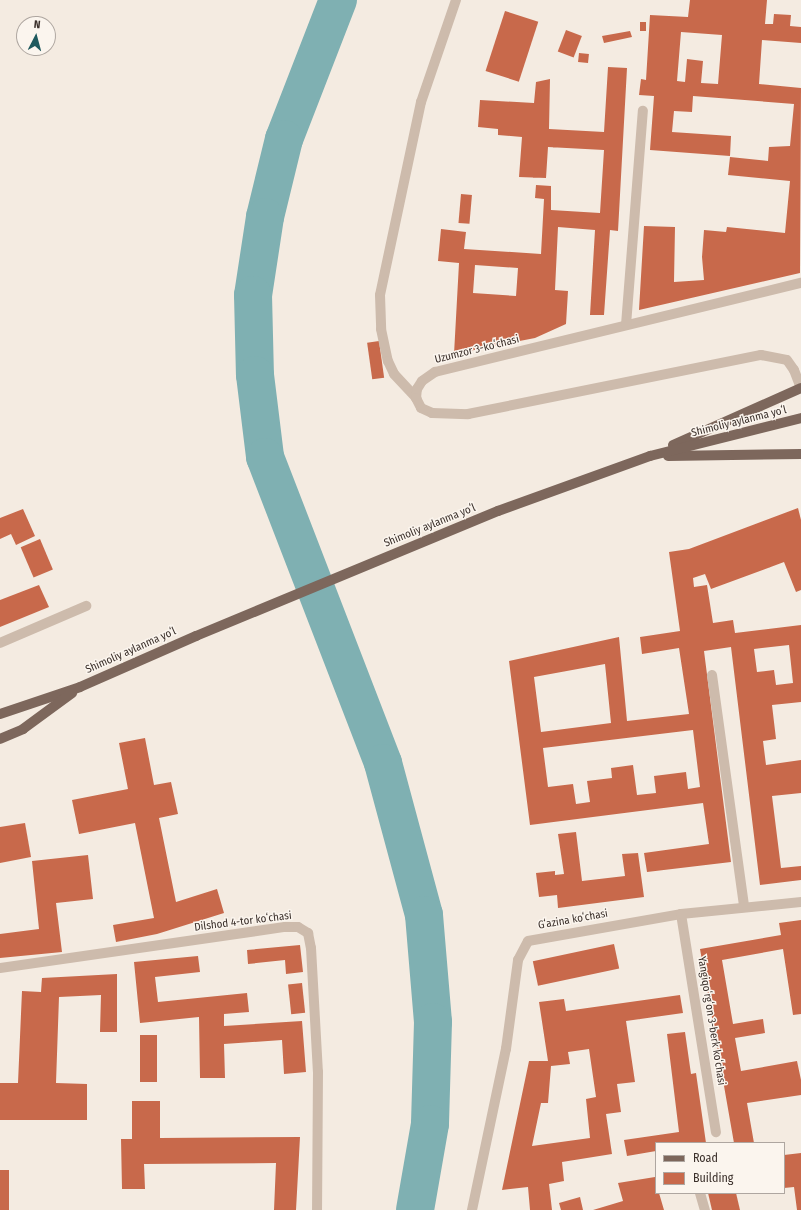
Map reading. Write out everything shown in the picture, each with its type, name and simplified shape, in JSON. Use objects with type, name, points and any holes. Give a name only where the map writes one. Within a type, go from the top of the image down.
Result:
[{"type":"main road","points":[[650,456],[801,388]]},
{"type":"main road","name":"Shimoliy aylanma yoʻl","points":[[0,714],[80,687],[196,636],[498,511],[650,456],[801,418]]},
{"type":"main road","points":[[650,456],[801,454]]},
{"type":"main road","name":"Shimoliy aylanma yoʻl","points":[[0,740],[24,729],[80,687]]},
{"type":"street","points":[[456,0],[421,102],[380,295],[381,329],[388,361],[394,374],[416,398],[421,408],[432,413],[468,414],[761,355],[787,360],[794,370],[801,388]]},
{"type":"street","points":[[626,326],[643,111]]},
{"type":"street","name":"Uzumzor 3-koʻchasi","points":[[416,398],[422,381],[435,372],[801,283]]},
{"type":"street","points":[[0,643],[86,606]]},
{"type":"street","points":[[712,675],[744,906]]},
{"type":"street","name":"Gʻazina koʻchasi","points":[[472,1210],[506,1049],[518,960],[528,941],[681,914],[744,906],[801,902]]},
{"type":"street","name":"Yangiqoʻrgʻon 3-berk koʻchasi","points":[[681,914],[716,1132]]},
{"type":"street","name":"Dilshod 4-tor koʻchasi","points":[[0,968],[285,927],[298,927],[308,933],[311,948],[318,1072],[317,1210]]},
{"type":"street","points":[[700,1194],[704,1210]]},
{"type":"building","points":[[690,0],[767,0],[765,24],[773,24],[774,14],[791,15],[790,26],[801,27],[801,43],[762,40],[759,84],[801,88],[800,273],[639,310],[644,226],[675,227],[674,282],[704,280],[702,257],[704,230],[726,232],[727,227],[785,233],[790,181],[728,175],[730,157],[768,161],[769,147],[790,146],[794,104],[693,96],[692,112],[674,111],[672,132],[731,136],[730,156],[650,150],[654,96],[639,95],[641,79],[646,80],[650,15],[688,17]],"holes":[[[681,32],[722,35],[718,84],[701,83],[703,61],[687,59],[685,82],[677,81]]]},
{"type":"building","points":[[505,11],[538,22],[519,82],[486,71]]},
{"type":"building","points":[[640,22],[646,22],[646,31],[640,31]]},
{"type":"building","points":[[566,30],[582,36],[574,58],[558,51]]},
{"type":"building","points":[[630,31],[632,37],[604,43],[602,36]]},
{"type":"building","points":[[579,53],[589,54],[588,63],[578,62]]},
{"type":"building","points":[[608,67],[627,68],[618,231],[610,230],[604,315],[590,315],[595,230],[558,227],[555,290],[568,291],[566,324],[535,338],[454,354],[459,263],[438,261],[441,229],[466,232],[464,249],[541,254],[544,199],[535,198],[536,185],[551,186],[551,210],[600,213],[604,150],[548,147],[546,178],[519,177],[522,137],[498,135],[498,129],[478,127],[480,100],[534,103],[536,82],[550,79],[549,129],[604,132]],"holes":[[[475,265],[518,268],[516,296],[473,293]]]},
{"type":"building","points":[[461,194],[472,195],[469,224],[458,223]]},
{"type":"building","points":[[379,341],[384,378],[372,379],[367,343]]},
{"type":"building","points":[[798,508],[801,520],[801,590],[796,592],[784,562],[711,589],[705,574],[693,578],[694,587],[707,585],[713,623],[733,620],[735,633],[801,625],[801,702],[772,705],[776,739],[763,741],[766,765],[801,760],[801,793],[772,796],[781,868],[801,866],[801,880],[760,885],[731,647],[704,651],[731,862],[647,872],[644,853],[709,844],[703,803],[530,825],[509,661],[619,637],[627,721],[689,714],[679,648],[642,654],[640,637],[680,631],[669,552],[689,549]],"holes":[[[789,645],[793,683],[776,685],[774,670],[757,672],[754,649]],[[605,664],[611,723],[541,732],[534,677]],[[693,730],[700,787],[688,789],[686,772],[654,776],[656,793],[637,795],[633,765],[611,768],[612,778],[587,781],[590,802],[576,804],[573,784],[548,787],[543,748]]]},
{"type":"building","points":[[23,509],[35,536],[16,545],[11,534],[0,539],[0,518]]},
{"type":"building","points":[[40,539],[53,569],[34,578],[21,547]]},
{"type":"building","points":[[39,585],[49,607],[0,627],[0,600]]},
{"type":"building","points":[[145,738],[154,785],[171,782],[178,814],[159,818],[176,902],[217,889],[224,913],[157,934],[116,942],[113,925],[154,918],[135,823],[79,834],[72,800],[128,789],[119,743]]},
{"type":"building","points":[[25,823],[31,857],[0,863],[0,827]]},
{"type":"building","points":[[576,832],[582,881],[625,876],[622,854],[638,853],[644,897],[558,908],[557,895],[539,897],[536,873],[555,871],[555,875],[564,874],[558,834]]},
{"type":"building","points":[[88,855],[93,899],[56,903],[62,952],[0,958],[0,934],[39,929],[32,861]]},
{"type":"building","points":[[801,920],[801,1014],[793,1015],[783,949],[722,960],[733,1024],[763,1019],[765,1033],[735,1038],[741,1071],[797,1061],[801,1080],[801,1095],[747,1103],[754,1142],[734,1142],[700,949],[781,935],[779,923]]},
{"type":"building","points":[[614,944],[619,968],[538,986],[533,961]]},
{"type":"building","points":[[300,945],[303,972],[286,974],[285,960],[248,964],[247,950]]},
{"type":"building","points":[[198,956],[200,972],[155,977],[158,1002],[247,993],[249,1012],[224,1014],[224,1026],[302,1021],[306,1072],[284,1074],[282,1040],[224,1044],[225,1078],[200,1078],[199,1017],[140,1023],[134,962]]},
{"type":"building","points":[[117,974],[117,1032],[100,1032],[101,995],[59,997],[56,1083],[87,1084],[87,1120],[0,1120],[0,1083],[18,1083],[22,991],[41,992],[42,978]]},
{"type":"building","points":[[302,983],[305,1013],[291,1014],[288,984]]},
{"type":"building","points":[[680,995],[683,1013],[626,1021],[635,1082],[617,1084],[621,1112],[606,1114],[612,1154],[562,1162],[564,1181],[549,1184],[552,1210],[530,1210],[528,1187],[502,1190],[529,1061],[548,1061],[539,1002],[564,999],[566,1011]],"holes":[[[589,1049],[596,1097],[586,1099],[590,1138],[532,1146],[541,1103],[548,1103],[551,1066],[570,1064],[568,1052]]]},
{"type":"building","points":[[685,1032],[691,1074],[696,1073],[706,1142],[655,1142],[655,1151],[627,1156],[624,1140],[679,1132],[667,1034]]},
{"type":"building","points":[[140,1035],[157,1035],[157,1082],[140,1082]]},
{"type":"building","points":[[132,1101],[160,1101],[160,1138],[300,1137],[296,1210],[274,1210],[276,1163],[144,1164],[145,1189],[122,1189],[121,1139],[132,1139]]},
{"type":"building","points":[[801,1153],[801,1210],[797,1210],[794,1187],[785,1188],[785,1155]]},
{"type":"building","points":[[0,1170],[9,1170],[9,1210],[0,1210]]},
{"type":"building","points":[[655,1177],[655,1194],[659,1194],[664,1210],[593,1210],[623,1201],[618,1183]]},
{"type":"building","points":[[708,1194],[736,1194],[740,1210],[712,1210]]},
{"type":"building","points":[[580,1197],[583,1210],[561,1210],[559,1203]]},
{"type":"waterway","points":[[338,0],[284,139],[265,217],[253,295],[255,375],[265,457],[383,763],[424,915],[433,1022],[430,1124],[415,1210]]}]
